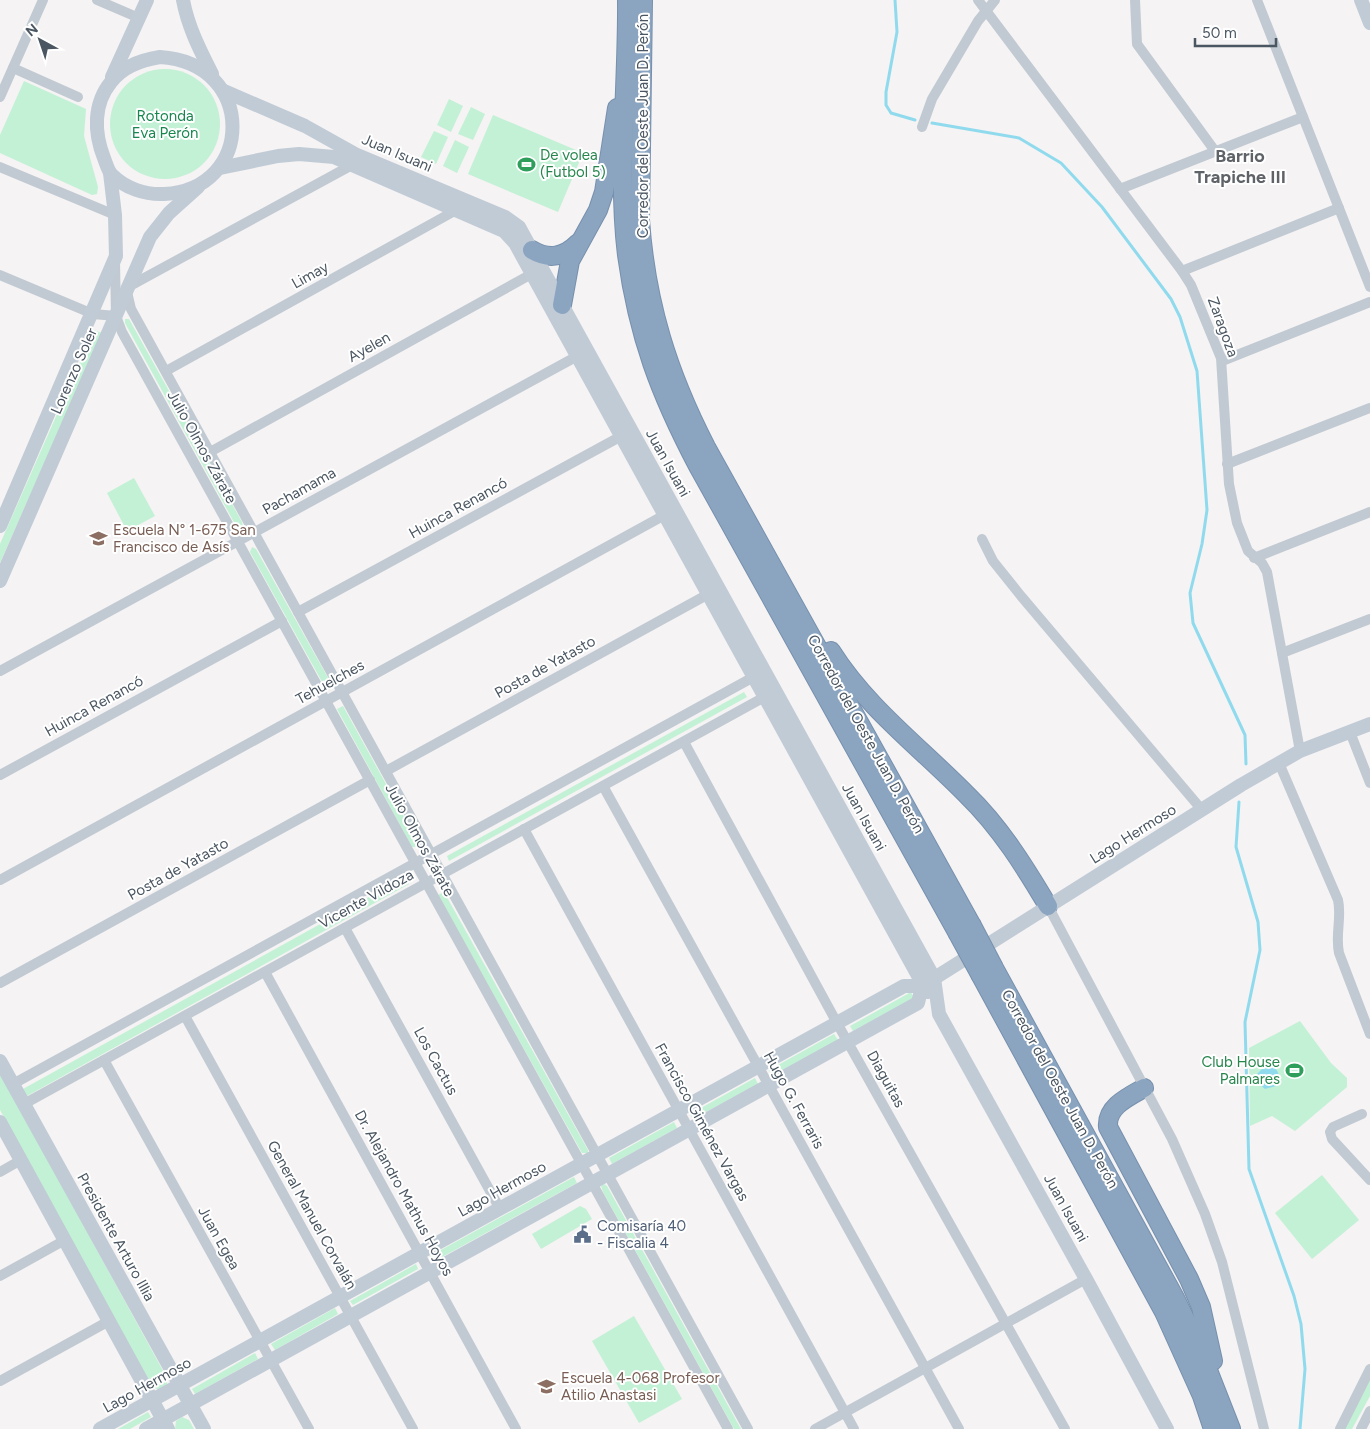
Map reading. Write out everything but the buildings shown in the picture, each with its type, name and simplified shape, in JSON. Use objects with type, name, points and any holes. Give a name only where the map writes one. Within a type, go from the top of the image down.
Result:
[{"type":"highway","name":"Corredor del Oeste Juan D. Perón","points":[[627,0],[636,24],[642,249],[655,322],[672,374],[687,410],[777,574],[988,972],[1175,1298],[1223,1403],[1231,1429]]},
{"type":"highway","name":"Corredor del Oeste Juan D. Perón","points":[[643,0],[626,54],[624,206],[627,253],[634,299],[656,377],[666,402],[698,466],[964,928]]},
{"type":"highway","points":[[562,305],[570,261],[598,210],[604,192],[626,54]]},
{"type":"highway","points":[[532,250],[547,256],[558,256],[570,251],[582,240]]},
{"type":"highway","points":[[777,574],[808,613],[838,662],[862,694],[985,814],[1002,836],[1048,906]]},
{"type":"highway","name":"Corredor del Oeste Juan D. Perón","points":[[988,972],[1164,1312],[1195,1381],[1213,1429]]},
{"type":"highway","points":[[1144,1088],[1121,1102],[1112,1112],[1108,1121],[1108,1128],[1189,1279],[1201,1307],[1223,1403]]},
{"type":"street","points":[[0,97],[43,0]]},
{"type":"street","points":[[97,0],[139,18]]},
{"type":"street","points":[[147,0],[100,105],[96,128],[101,151],[110,173],[122,184],[152,194],[174,193],[198,186],[220,168],[228,151],[232,129],[231,110],[224,91],[199,49],[186,16],[183,0]]},
{"type":"street","name":"Zaragoza","points":[[978,0],[1182,271],[1197,300],[1222,361],[1227,464],[1237,523],[1244,542],[1254,558],[1262,563],[1266,572],[1300,751]]},
{"type":"street","points":[[922,127],[932,99],[985,9],[995,0]]},
{"type":"street","points":[[1135,0],[1137,44],[1215,151]]},
{"type":"street","points":[[1257,0],[1370,287]]},
{"type":"street","points":[[1361,0],[1370,22]]},
{"type":"street","points":[[109,84],[127,68],[138,62],[160,57],[189,62],[214,77]]},
{"type":"street","points":[[13,68],[78,97]]},
{"type":"street","name":"Juan Isuani","points":[[224,91],[305,126],[355,160],[461,205],[515,222],[532,250],[536,271],[561,327],[582,353]]},
{"type":"street","points":[[1120,189],[1303,117]]},
{"type":"street","name":"Juan Isuani","points":[[220,168],[278,156],[299,154],[355,160]]},
{"type":"street","points":[[126,288],[355,160]]},
{"type":"street","points":[[0,168],[116,215]]},
{"type":"street","name":"Lorenzo Soler","points":[[0,526],[93,314],[115,258],[116,215],[110,173]]},
{"type":"street","name":"Lorenzo Soler","points":[[0,581],[116,316],[126,288],[156,229],[169,213],[198,186]]},
{"type":"street","name":"Juan Isuani","points":[[461,205],[504,231],[562,305],[582,353],[758,675],[934,978],[936,1002],[940,1014],[1166,1429]]},
{"type":"street","name":"Limay","points":[[166,371],[461,205]]},
{"type":"street","points":[[1182,271],[1339,208]]},
{"type":"street","name":"Julio Olmos Zárate","points":[[115,258],[116,316],[122,332],[728,1429]]},
{"type":"street","name":"Ayelen","points":[[210,452],[536,271]]},
{"type":"street","points":[[0,275],[93,314],[116,316]]},
{"type":"street","name":"Julio Olmos Zárate","points":[[126,288],[131,309],[748,1429]]},
{"type":"street","points":[[1222,361],[1370,302]]},
{"type":"street","points":[[561,327],[562,305]]},
{"type":"street","name":"Pachamama","points":[[0,671],[582,353]]},
{"type":"street","points":[[1227,464],[1370,408]]},
{"type":"street","name":"Huinca Renancó","points":[[298,612],[626,434]]},
{"type":"street","points":[[1254,558],[1370,512]]},
{"type":"street","name":"Tehuelches","points":[[0,880],[670,513]]},
{"type":"street","points":[[982,540],[993,561],[1021,596],[1202,810]]},
{"type":"street","name":"Posta de Yatasto","points":[[386,771],[713,592]]},
{"type":"street","points":[[1282,653],[1370,619]]},
{"type":"street","name":"Huinca Renancó","points":[[0,775],[282,621]]},
{"type":"street","name":"Vicente Vildoza","points":[[13,1084],[758,675]]},
{"type":"street","name":"Juan Isuani","points":[[769,694],[922,986],[936,1002]]},
{"type":"street","name":"Vicente Vildoza","points":[[24,1104],[769,694]]},
{"type":"street","name":"Lago Hermoso","points":[[100,1429],[904,986],[922,986],[1279,763],[1300,751],[1370,724]]},
{"type":"street","points":[[1350,732],[1370,784]]},
{"type":"street","name":"Diaguitas","points":[[684,742],[848,1043],[1064,1429]]},
{"type":"street","points":[[1279,763],[1338,900],[1340,912],[1337,943],[1339,953],[1370,1034]]},
{"type":"street","name":"Posta de Yatasto","points":[[0,983],[370,780]]},
{"type":"street","name":"Hugo G. Ferraris","points":[[603,786],[959,1429]]},
{"type":"street","name":"Francisco Giménez Vargas","points":[[524,829],[854,1429]]},
{"type":"street","points":[[1048,906],[1172,1139],[1205,1214],[1222,1262],[1264,1429]]},
{"type":"street","name":"Los Cactus","points":[[345,928],[500,1209]]},
{"type":"street","name":"Dr. Alejandro Mathus Hoyos","points":[[265,972],[516,1429]]},
{"type":"street","name":"Lago Hermoso","points":[[146,1429],[166,1424],[190,1405],[270,1360],[848,1043],[918,1003],[922,986]]},
{"type":"street","name":"General Manuel Corvalán","points":[[185,1016],[413,1429]]},
{"type":"street","name":"Presidente Arturo Illia","points":[[0,1060],[204,1429]]},
{"type":"street","name":"Juan Egea","points":[[104,1060],[309,1429]]},
{"type":"street","points":[[1362,1114],[1334,1126],[1330,1132],[1332,1139],[1370,1180]]},
{"type":"street","points":[[0,1122],[166,1424]]},
{"type":"street","points":[[0,1172],[21,1160]]},
{"type":"street","points":[[0,1276],[65,1240]]},
{"type":"street","points":[[815,1429],[1086,1279]]},
{"type":"street","points":[[0,1381],[109,1321]]},
{"type":"street","points":[[1340,1429],[1370,1370]]},
{"type":"street","points":[[1360,1429],[1370,1410]]},
{"type":"green space","name":"Rotonda Eva Perón","points":[[165,69],[186,73],[204,85],[216,103],[220,124],[216,145],[204,163],[186,175],[165,179],[144,175],[126,163],[114,145],[110,124],[114,103],[126,85],[144,73]]},
{"type":"green space","points":[[24,81],[86,109],[84,136],[98,187],[97,194],[92,195],[0,153],[0,135]]},
{"type":"green space","points":[[449,99],[463,106],[451,132],[437,125]]},
{"type":"green space","points":[[471,107],[485,114],[473,140],[458,134]]},
{"type":"green space","name":"De volea (Futbol 5)","points":[[493,115],[583,153],[558,212],[468,174]]},
{"type":"green space","points":[[434,131],[448,137],[436,164],[421,157]]},
{"type":"green space","points":[[455,140],[469,147],[457,173],[443,166]]},
{"type":"green space","points":[[125,319],[129,319],[242,522],[243,527],[240,529],[236,526],[125,323]]},
{"type":"green space","points":[[94,330],[102,333],[0,563],[0,544]]},
{"type":"green space","points":[[134,478],[155,516],[127,531],[107,493]]},
{"type":"green space","points":[[252,547],[256,549],[332,685],[330,690],[326,689],[250,552]]},
{"type":"green space","points":[[744,692],[747,697],[449,861],[447,856]]},
{"type":"green space","points":[[343,706],[418,842],[417,847],[412,847],[337,709]]},
{"type":"green space","points":[[405,877],[409,884],[27,1096],[23,1089]]},
{"type":"green space","points":[[444,892],[588,1153],[582,1153],[438,895]]},
{"type":"green space","points":[[911,992],[914,998],[853,1031],[850,1026]]},
{"type":"green space","name":"Club House Palmares","points":[[1300,1021],[1331,1063],[1347,1078],[1347,1087],[1295,1131],[1272,1116],[1250,1126],[1249,1048]]},
{"type":"green space","points":[[834,1034],[838,1040],[772,1076],[769,1070]]},
{"type":"green space","points":[[0,1073],[167,1378],[167,1384],[159,1390],[151,1386],[0,1110]]},
{"type":"green space","points":[[755,1078],[758,1084],[693,1119],[690,1114]]},
{"type":"green space","points":[[674,1122],[677,1128],[612,1164],[609,1158]]},
{"type":"green space","points":[[1322,1175],[1359,1220],[1312,1259],[1275,1213]]},
{"type":"green space","points":[[574,1177],[577,1183],[433,1262],[430,1256]]},
{"type":"green space","points":[[604,1184],[607,1186],[741,1429],[734,1429],[603,1192],[601,1186]]},
{"type":"green space","points":[[580,1206],[586,1209],[592,1219],[541,1249],[532,1234]]},
{"type":"green space","points":[[416,1264],[418,1269],[353,1305],[350,1301]]},
{"type":"green space","points":[[335,1308],[338,1314],[275,1350],[271,1344]]},
{"type":"green space","points":[[634,1316],[682,1399],[639,1423],[592,1341]]},
{"type":"green space","points":[[255,1353],[258,1359],[195,1394],[192,1389]]},
{"type":"green space","points":[[1370,1377],[1370,1396],[1352,1429],[1344,1429]]},
{"type":"green space","points":[[148,1412],[151,1417],[130,1429],[118,1429]]},
{"type":"green space","points":[[182,1417],[189,1420],[194,1429],[175,1429],[176,1421]]},
{"type":"water","points":[[1268,1063],[1277,1070],[1279,1079],[1276,1086],[1265,1089],[1258,1083],[1257,1074]]},
{"type":"waterway","points":[[895,0],[897,32],[886,92],[886,105],[891,113],[915,120]]},
{"type":"waterway","points":[[932,123],[1019,138],[1061,163],[1102,207],[1171,299],[1180,317],[1197,371],[1207,510],[1202,544],[1190,593],[1193,623],[1245,735],[1246,764]]},
{"type":"waterway","points":[[1239,802],[1236,847],[1258,922],[1260,950],[1245,1022],[1249,1169],[1294,1296],[1301,1324],[1305,1369],[1300,1429]]},
{"type":"place","name":"De volea (Futbol 5)","points":[[526,164]]},
{"type":"place","name":"Escuela N° 1-675 San Francisco de Asís","points":[[99,539]]},
{"type":"place","name":"Club House Palmares","points":[[1294,1071]]},
{"type":"place","name":"Comisaría 40 - Fiscalia 4","points":[[583,1235]]},
{"type":"place","name":"Escuela 4-068 Profesor Atilio Anastasi","points":[[547,1387]]},
{"type":"district","name":"Barrio Trapiche III","points":[[1240,166]]}]
